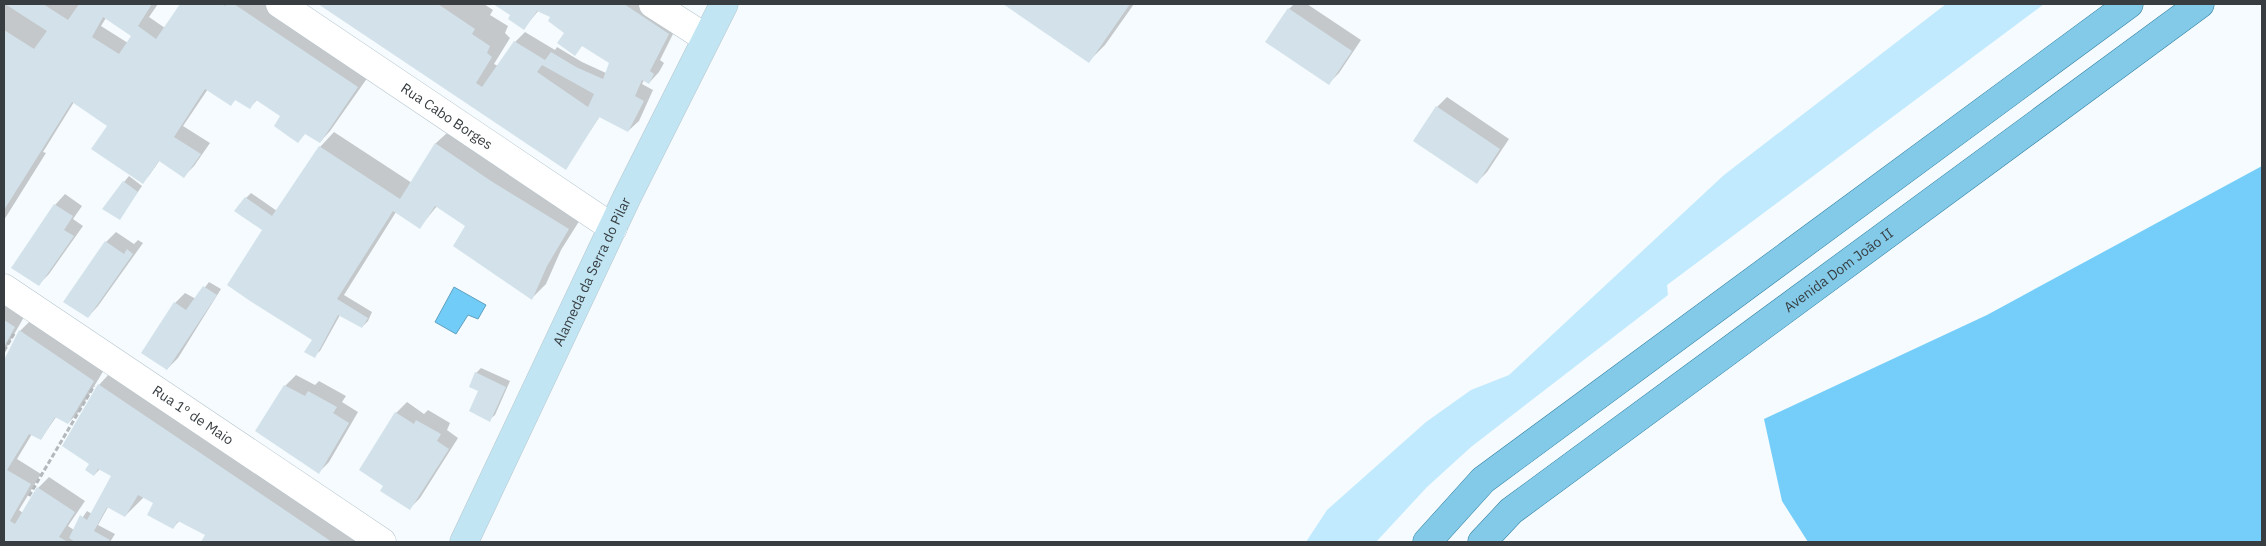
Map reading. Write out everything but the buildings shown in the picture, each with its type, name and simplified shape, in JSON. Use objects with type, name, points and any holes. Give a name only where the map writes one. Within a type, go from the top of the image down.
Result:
[{"type":"main road","points":[[1427,542],[1483,480],[2129,4]]},
{"type":"main road","name":"Avenida Dom João II","points":[[1482,542],[1511,510],[2200,4]]},
{"type":"street","name":"Rua Cabo Borges","points":[[280,4],[613,228]]},
{"type":"street","points":[[653,4],[706,38]]},
{"type":"street","name":"Alameda da Serra do Pilar","points":[[464,542],[613,228],[724,4]]},
{"type":"street","name":"Rua 1º de Maio","points":[[4,288],[382,542]]},
{"type":"path","points":[[29,496],[110,359]]},
{"type":"shaded area","points":[[1946,4],[2044,4],[1667,285],[1668,295],[1471,447],[1427,487],[1376,542],[1306,542],[1327,510],[1426,422],[1471,390],[1509,375],[1724,175]]},
{"type":"shaded area","points":[[2262,166],[2262,542],[1808,542],[1782,501],[1764,419],[1987,315]]},
{"type":"shaded area","points":[[454,287],[486,305],[478,319],[468,315],[456,334],[435,322]]}]
